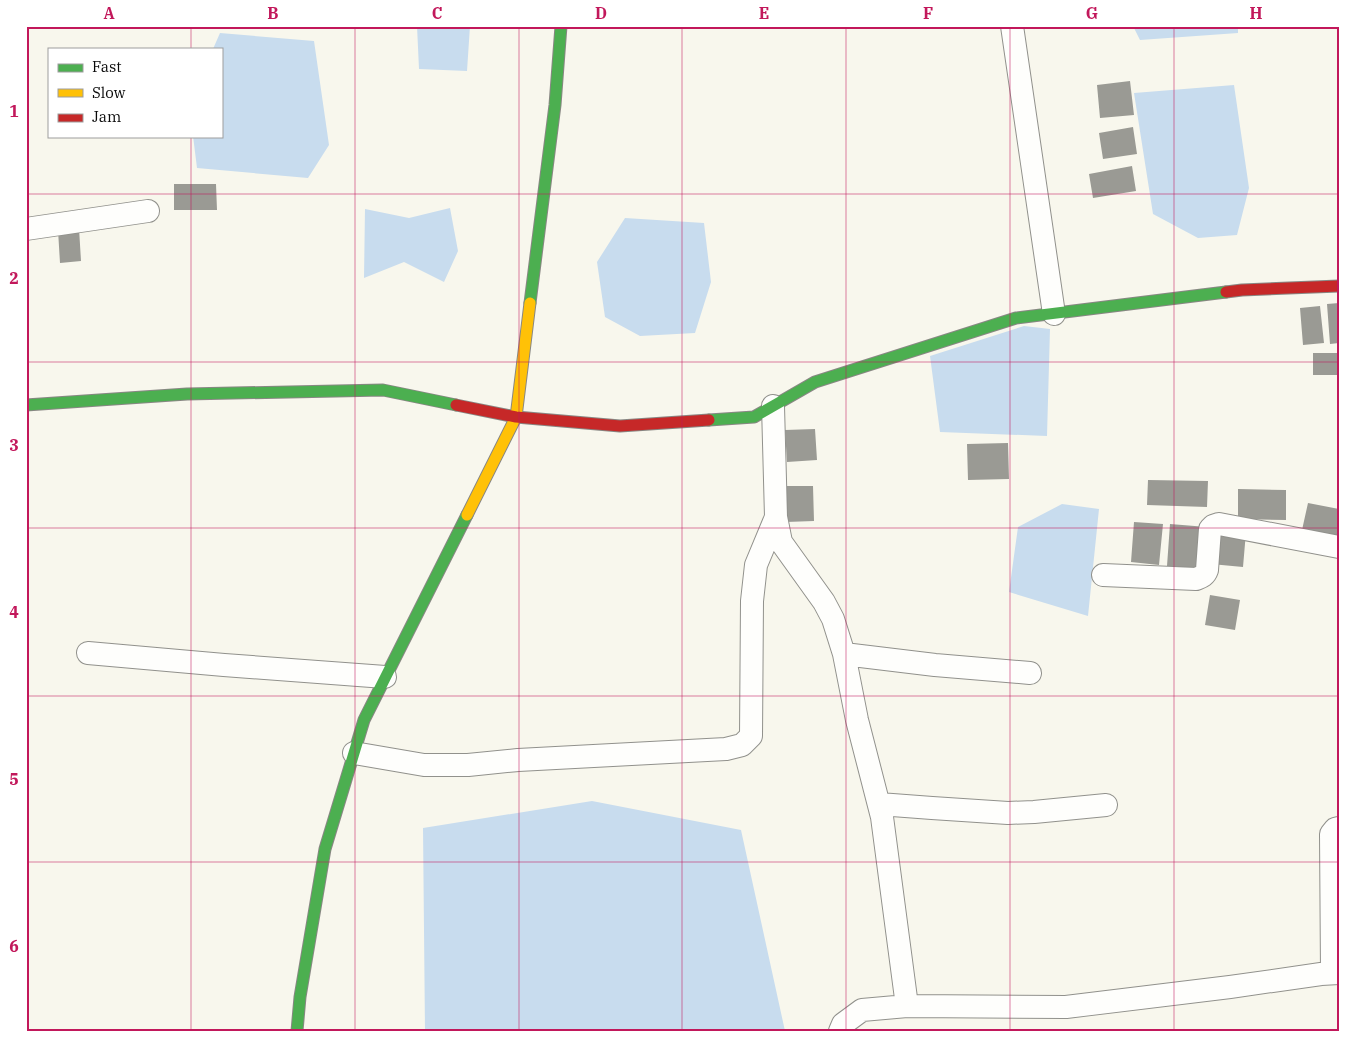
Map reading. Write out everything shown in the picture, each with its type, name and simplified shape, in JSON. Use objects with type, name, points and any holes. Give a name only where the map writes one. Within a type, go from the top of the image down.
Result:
[{"type":"street","points":[[297,1031],[300,997],[324,850],[364,720],[516,417],[555,105],[561,26]]},
{"type":"street","points":[[1012,26],[1054,314]]},
{"type":"street","points":[[26,229],[148,211]]},
{"type":"street","points":[[26,406],[187,394],[383,390],[516,417],[620,426],[754,416],[815,382],[1016,318],[1242,290],[1339,286]]},
{"type":"street","points":[[773,406],[776,517],[781,542],[824,602],[833,619],[844,654],[857,720],[882,817],[907,1006]]},
{"type":"street","points":[[354,753],[424,764],[468,765],[518,760],[726,749],[742,746],[751,736],[752,601],[756,565],[776,517]]},
{"type":"street","points":[[1103,575],[1196,579],[1202,577],[1206,574],[1207,570],[1210,529],[1219,524],[1339,547]]},
{"type":"street","points":[[88,653],[385,677]]},
{"type":"street","points":[[844,654],[935,665],[1030,673]]},
{"type":"street","points":[[879,804],[1008,812],[1034,812],[1106,805]]},
{"type":"street","points":[[840,1031],[843,1024],[862,1010],[907,1006],[1066,1007],[1335,973],[1331,834],[1335,829],[1339,828]]},
{"type":"water","points":[[417,26],[470,26],[467,71],[419,69]]},
{"type":"water","points":[[1133,26],[1238,26],[1238,33],[1140,40]]},
{"type":"water","points":[[220,33],[314,41],[329,145],[308,178],[197,168],[193,138],[222,138],[222,48],[213,48]]},
{"type":"water","points":[[1234,85],[1249,188],[1237,235],[1198,238],[1153,214],[1134,93]]},
{"type":"water","points":[[450,208],[458,251],[444,282],[404,262],[364,278],[365,209],[409,218]]},
{"type":"water","points":[[625,218],[704,223],[711,282],[695,333],[640,336],[605,317],[597,262]]},
{"type":"water","points":[[1024,326],[1050,329],[1047,436],[940,432],[930,356]]},
{"type":"water","points":[[1062,504],[1099,509],[1088,616],[1009,592],[1018,527]]},
{"type":"water","points":[[592,801],[741,830],[785,1031],[425,1031],[423,828]]},
{"type":"building","points":[[1130,81],[1134,115],[1100,118],[1097,85]]},
{"type":"building","points":[[1133,127],[1137,154],[1103,159],[1099,133]]},
{"type":"building","points":[[1132,166],[1136,191],[1093,198],[1089,174]]},
{"type":"building","points":[[174,184],[216,184],[217,210],[174,210]]},
{"type":"building","points":[[79,228],[81,261],[60,263],[58,230]]},
{"type":"building","points":[[1339,303],[1339,343],[1330,344],[1327,304]]},
{"type":"building","points":[[1320,306],[1324,343],[1303,345],[1300,308]]},
{"type":"building","points":[[1313,353],[1339,353],[1339,375],[1313,375]]},
{"type":"building","points":[[815,429],[817,460],[787,462],[785,430]]},
{"type":"building","points":[[1008,443],[1009,479],[968,480],[967,444]]},
{"type":"building","points":[[1148,480],[1208,481],[1207,507],[1147,505]]},
{"type":"building","points":[[786,486],[813,486],[814,521],[786,522]]},
{"type":"building","points":[[1238,489],[1286,490],[1286,520],[1238,519]]},
{"type":"building","points":[[1308,503],[1339,509],[1339,538],[1302,530]]},
{"type":"building","points":[[1134,522],[1163,524],[1159,565],[1131,562]]},
{"type":"building","points":[[1170,524],[1207,527],[1203,569],[1167,566]]},
{"type":"building","points":[[1213,529],[1246,532],[1243,567],[1211,564]]},
{"type":"building","points":[[1210,595],[1240,600],[1235,630],[1205,625]]},
{"type":"traffic: fast","points":[[530,303],[555,105],[561,26]]},
{"type":"traffic: fast","points":[[709,420],[754,417],[815,382],[1016,318],[1226,292]]},
{"type":"traffic: fast","points":[[26,405],[187,394],[383,390],[456,405]]},
{"type":"traffic: fast","points":[[297,1031],[300,997],[325,849],[364,720],[467,515]]},
{"type":"traffic: slow","points":[[467,515],[516,417],[530,303]]},
{"type":"traffic: jam","points":[[1226,292],[1339,286]]},
{"type":"traffic: jam","points":[[456,405],[516,417],[620,426],[709,420]]}]
